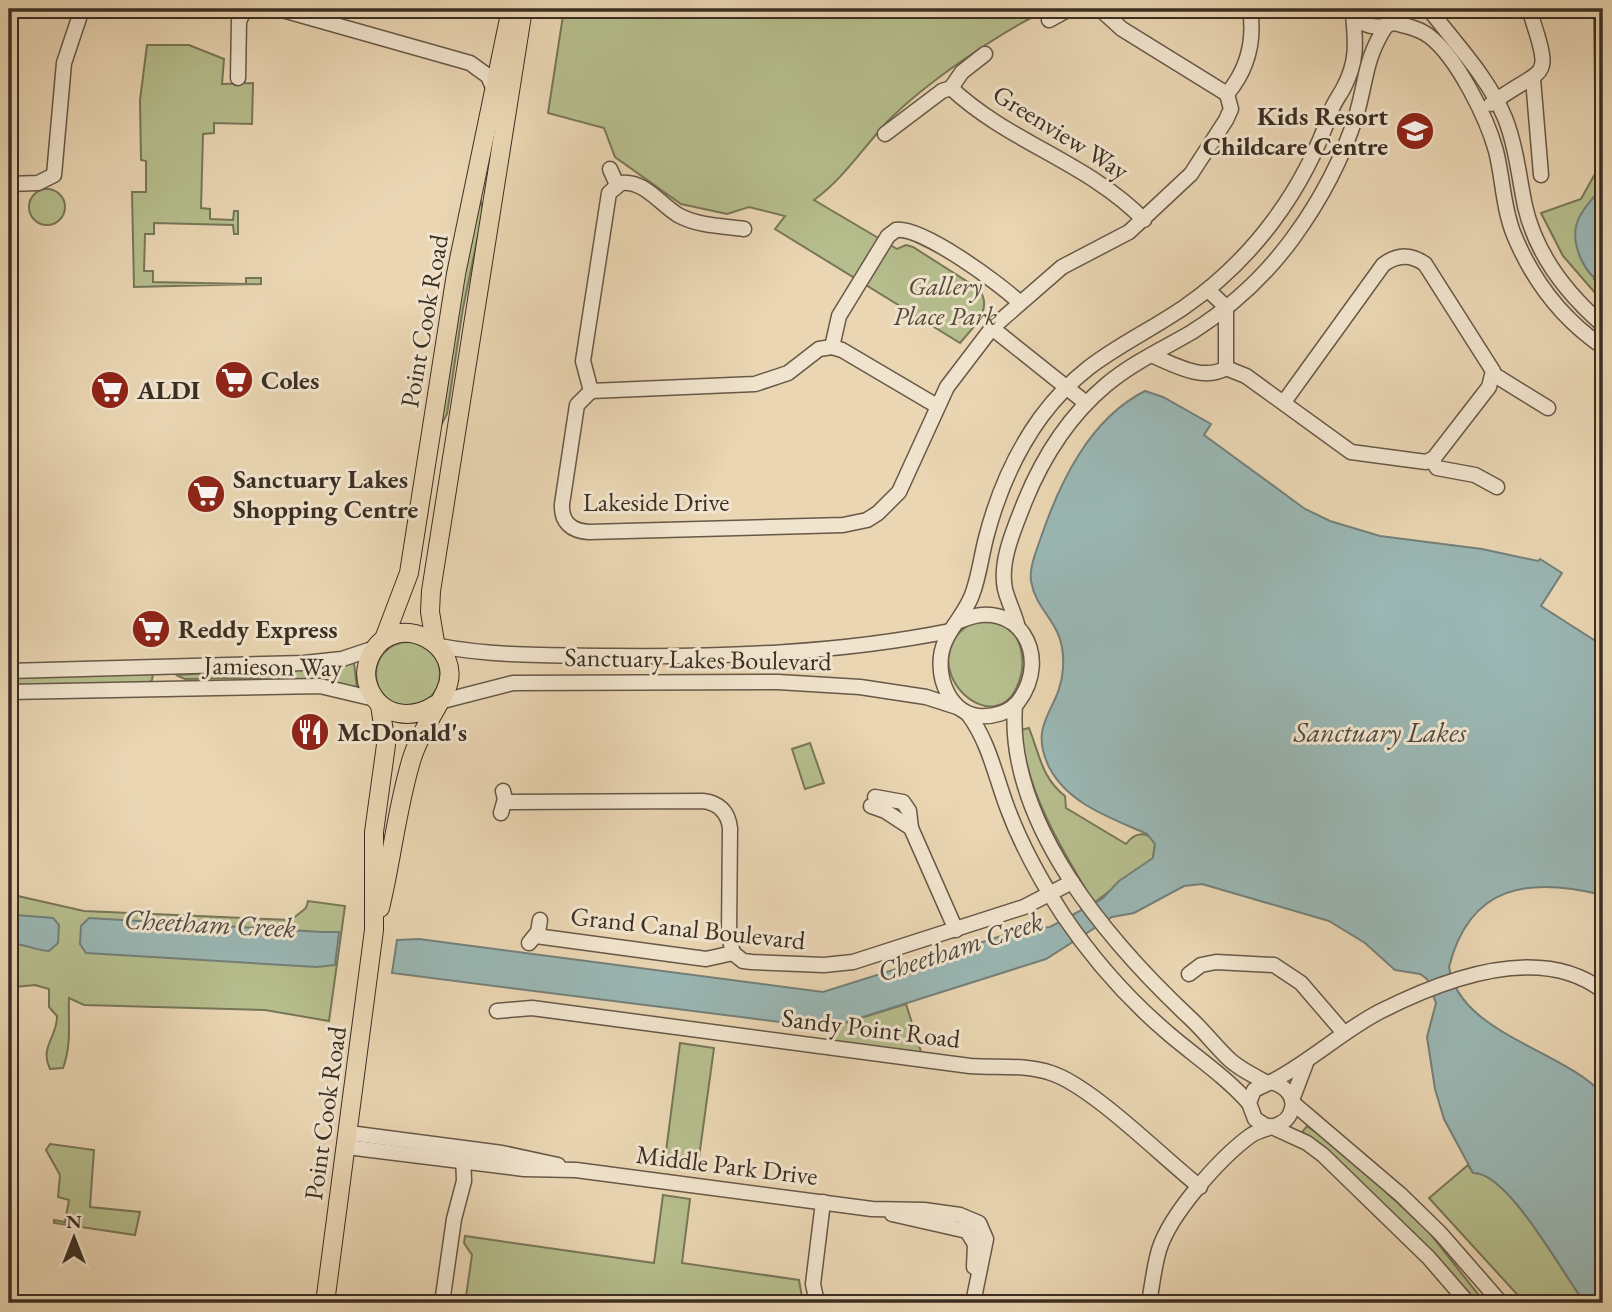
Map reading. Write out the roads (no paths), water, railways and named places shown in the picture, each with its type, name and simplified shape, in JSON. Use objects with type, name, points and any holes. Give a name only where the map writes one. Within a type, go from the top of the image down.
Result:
[{"type":"main road","name":"Point Cook Road","points":[[380,643],[409,573],[456,274],[511,9]]},
{"type":"main road","name":"Point Cook Road","points":[[437,644],[430,612],[431,591],[493,184],[523,9]]},
{"type":"main road","points":[[475,181],[493,184]]},
{"type":"main road","points":[[431,437],[447,426],[464,324],[478,282]]},
{"type":"main road","points":[[405,632],[426,636],[437,644],[445,654],[450,674],[437,704],[425,711],[402,715],[377,702],[366,673],[380,643],[405,632]]},
{"type":"main road","name":"Point Cook Road","points":[[325,1303],[374,930],[374,832],[386,745],[377,702]]},
{"type":"main road","name":"Point Cook Road","points":[[374,930],[393,856],[412,758],[437,704]]},
{"type":"street","points":[[9,184],[38,183],[54,175],[64,63],[82,9]]},
{"type":"street","points":[[279,9],[470,63],[488,76],[495,92]]},
{"type":"street","points":[[1049,20],[1069,9]]},
{"type":"street","points":[[1100,9],[1122,29],[1227,94]]},
{"type":"street","name":"Lakeside Drive","points":[[591,391],[577,405],[562,510],[568,525],[589,532],[843,525],[867,520],[899,492],[937,406],[961,367],[992,328],[1018,302],[1062,268],[1129,232],[1191,174],[1231,109],[1227,94],[1241,78],[1250,52],[1253,27],[1250,9]]},
{"type":"street","points":[[963,710],[995,715],[1015,705],[1024,691],[1031,667],[1029,645],[1017,624],[1005,589],[1005,569],[1011,542],[1029,492],[1047,454],[1086,403],[1129,368],[1195,330],[1226,307],[1278,257],[1323,191],[1351,130],[1371,50],[1390,25],[1408,9]]},
{"type":"street","points":[[1429,9],[1496,100],[1510,132],[1526,210],[1541,250],[1573,297],[1603,324]]},
{"type":"street","points":[[1481,111],[1533,79],[1542,67],[1543,56],[1529,9]]},
{"type":"street","points":[[238,78],[239,11]]},
{"type":"street","points":[[1351,12],[1368,25],[1390,25],[1419,30],[1432,38],[1481,111],[1496,151],[1510,223],[1524,257],[1559,309],[1603,347]]},
{"type":"street","points":[[1351,12],[1357,51],[1354,66],[1333,105],[1311,162],[1264,234],[1208,290],[1167,318],[1116,346],[1087,367],[1038,422],[1008,476],[987,536],[975,587],[943,645],[941,672],[946,689],[981,731],[1020,838],[1050,894],[1110,976],[1167,1033],[1235,1087],[1249,1105],[1255,1119],[1307,1143],[1322,1155],[1421,1250],[1468,1303]]},
{"type":"street","points":[[470,63],[503,54]]},
{"type":"street","name":"Greenview Way","points":[[885,134],[942,91],[951,88],[962,72],[985,54]]},
{"type":"street","points":[[1533,79],[1541,175]]},
{"type":"street","name":"Greenview Way","points":[[951,88],[975,108],[1116,194],[1144,220]]},
{"type":"street","points":[[610,169],[617,185]]},
{"type":"street","points":[[617,185],[634,184],[678,215],[701,223],[744,229]]},
{"type":"street","points":[[617,185],[608,199],[583,360],[591,391],[755,384],[778,378],[820,349],[832,347],[937,406]]},
{"type":"street","points":[[832,347],[839,316],[888,236],[896,230],[915,232],[992,279],[1018,302]]},
{"type":"street","points":[[1524,257],[1541,250]]},
{"type":"street","points":[[1150,355],[1199,372],[1211,374],[1226,368],[1246,376],[1351,452],[1417,462],[1432,460],[1489,387],[1493,374],[1489,362],[1425,264],[1416,258],[1402,256],[1383,265],[1284,402]]},
{"type":"street","points":[[1208,290],[1226,307],[1226,368]]},
{"type":"street","points":[[992,328],[1086,403]]},
{"type":"street","points":[[1116,346],[1129,368]]},
{"type":"street","points":[[1493,374],[1548,408]]},
{"type":"street","points":[[1432,460],[1437,468],[1475,475],[1497,487]]},
{"type":"street","points":[[955,626],[985,614],[1006,618],[1017,624]]},
{"type":"street","name":"Sanctuary Lakes Boulevard","points":[[437,644],[502,656],[692,656],[836,647],[955,626]]},
{"type":"street","name":"Jamieson Way","points":[[9,671],[332,661],[380,643]]},
{"type":"street","name":"Jamieson Way","points":[[164,666],[169,689]]},
{"type":"street","name":"Sanctuary Lakes Boulevard","points":[[437,704],[513,683],[764,682],[860,687],[926,697],[963,710]]},
{"type":"street","name":"Jamieson Way","points":[[9,692],[320,687],[377,702]]},
{"type":"street","points":[[1015,705],[1014,741],[1020,769],[1040,820],[1072,882],[1101,926],[1132,963],[1228,1059],[1269,1083],[1285,1088],[1293,1102],[1401,1195],[1440,1233],[1501,1303]]},
{"type":"street","points":[[503,802],[703,801],[717,805],[725,812],[730,828],[729,936],[733,953]]},
{"type":"street","points":[[871,801],[911,828],[956,930]]},
{"type":"street","name":"Grand Canal Boulevard","points":[[540,920],[533,939],[706,959],[733,953],[747,962],[843,964],[1024,907],[1072,882]]},
{"type":"street","points":[[1188,974],[1200,965],[1216,962],[1274,965],[1301,983],[1344,1033]]},
{"type":"street","points":[[1235,1148],[1254,1090],[1306,1063],[1344,1033],[1380,1012],[1453,982],[1500,968],[1536,967],[1566,974],[1603,992]]},
{"type":"street","name":"Sandy Point Road","points":[[497,1011],[532,1008],[970,1066],[1030,1068],[1053,1073],[1084,1091],[1200,1187]]},
{"type":"street","points":[[1149,1303],[1159,1250],[1170,1225],[1235,1148],[1268,1126],[1289,1117],[1306,1063]]},
{"type":"street","name":"Middle Park Drive","points":[[348,1140],[461,1157],[529,1158],[576,1170],[872,1209],[967,1231],[975,1244],[974,1300]]},
{"type":"street","points":[[442,1303],[461,1157]]},
{"type":"street","points":[[817,1303],[813,1284],[823,1202]]},
{"type":"water","points":[[1603,186],[1603,283],[1585,267],[1575,235],[1580,216]]},
{"type":"water","name":"Sanctuary Lakes","points":[[1145,391],[1163,397],[1211,424],[1204,435],[1305,509],[1330,521],[1380,536],[1482,549],[1538,561],[1540,559],[1562,573],[1541,606],[1594,640],[1597,637],[1603,641],[1603,895],[1551,887],[1527,888],[1506,893],[1487,903],[1472,918],[1459,939],[1449,967],[1457,990],[1471,1008],[1491,1024],[1585,1078],[1603,1094],[1603,1303],[1585,1303],[1518,1206],[1487,1177],[1473,1173],[1444,1119],[1435,1089],[1427,1037],[1436,1003],[1427,979],[1420,974],[1395,970],[1365,943],[1329,921],[1202,884],[1184,886],[1134,913],[1112,917],[1046,959],[828,1028],[392,973],[397,940],[419,939],[823,992],[1027,928],[1050,927],[1102,899],[1119,881],[1153,858],[1155,844],[1147,834],[1105,816],[1079,800],[1057,780],[1049,767],[1043,751],[1043,727],[1061,682],[1063,652],[1056,629],[1034,593],[1031,571],[1057,497],[1079,455],[1108,418]]},
{"type":"water","points":[[9,912],[53,918],[59,925],[58,943],[49,951],[9,943]]},
{"type":"water","points":[[89,918],[339,932],[335,965],[316,967],[86,953],[80,944],[81,926]]},
{"type":"place","name":"Kids Resort Childcare Centre","points":[[1415,131]]},
{"type":"place","name":"Coles","points":[[234,380]]},
{"type":"place","name":"ALDI","points":[[110,390]]},
{"type":"place","name":"Sanctuary Lakes Shopping Centre","points":[[206,494]]},
{"type":"place","name":"Reddy Express","points":[[151,629]]},
{"type":"place","name":"McDonald's","points":[[310,732]]},
{"type":"park label","name":"Gallery Place Park","points":[[945,301]]},
{"type":"water label","name":"Cheetham Creek","points":[[210,923]]},
{"type":"water label","name":"Cheetham Creek","points":[[960,946]]}]
